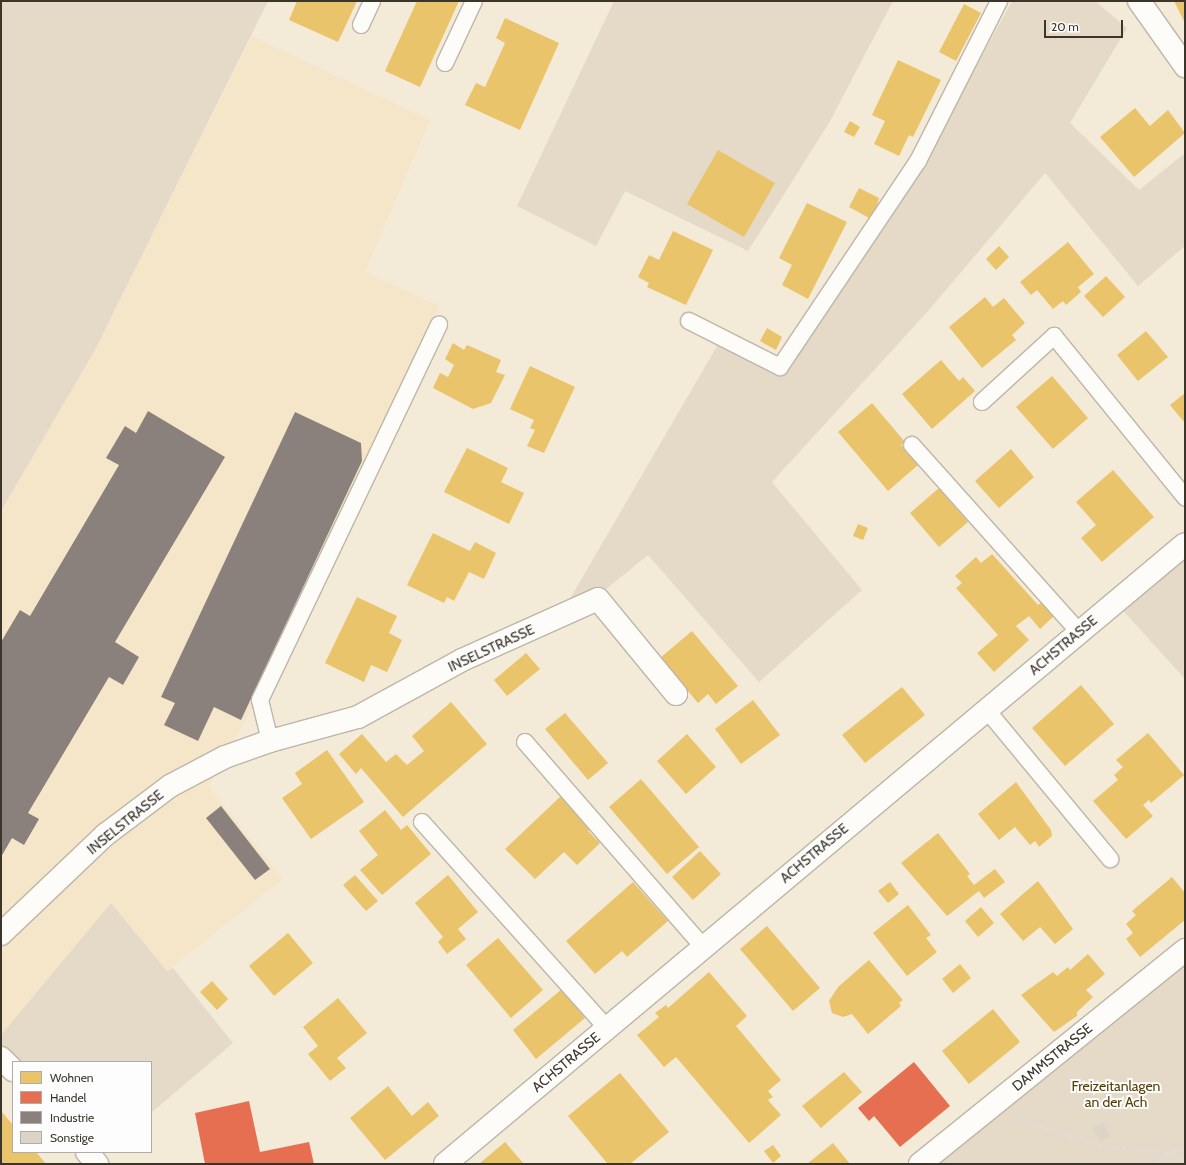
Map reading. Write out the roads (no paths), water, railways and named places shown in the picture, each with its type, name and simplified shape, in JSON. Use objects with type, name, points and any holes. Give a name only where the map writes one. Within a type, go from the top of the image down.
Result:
[{"type":"street","points":[[1139,1],[1185,66]]},
{"type":"street","name":"ACHSTRASSE","points":[[445,1164],[986,709],[1185,544]]},
{"type":"street","name":"INSELSTRASSE","points":[[1,934],[94,845],[170,786],[224,757],[270,740],[358,717],[462,660],[598,599],[676,694]]},
{"type":"street","name":"DAMMSTRASSE","points":[[920,1164],[1185,950]]},
{"type":"street","points":[[1,1058],[12,1069]]},
{"type":"street","points":[[88,1153],[97,1164]]},
{"type":"lane","points":[[361,25],[372,1]]},
{"type":"lane","points":[[444,63],[474,1]]},
{"type":"lane","points":[[689,321],[780,367],[918,161],[999,1]]},
{"type":"lane","points":[[270,740],[260,700],[439,325]]},
{"type":"lane","points":[[982,402],[1054,336],[1185,496]]},
{"type":"lane","points":[[912,445],[1079,632]]},
{"type":"lane","points":[[986,709],[1110,859]]},
{"type":"lane","points":[[525,742],[703,947]]},
{"type":"lane","points":[[422,822],[608,1028]]},
{"type":"park label","name":"Freizeitanlagen an der Ach","points":[[1116,1094]]}]
